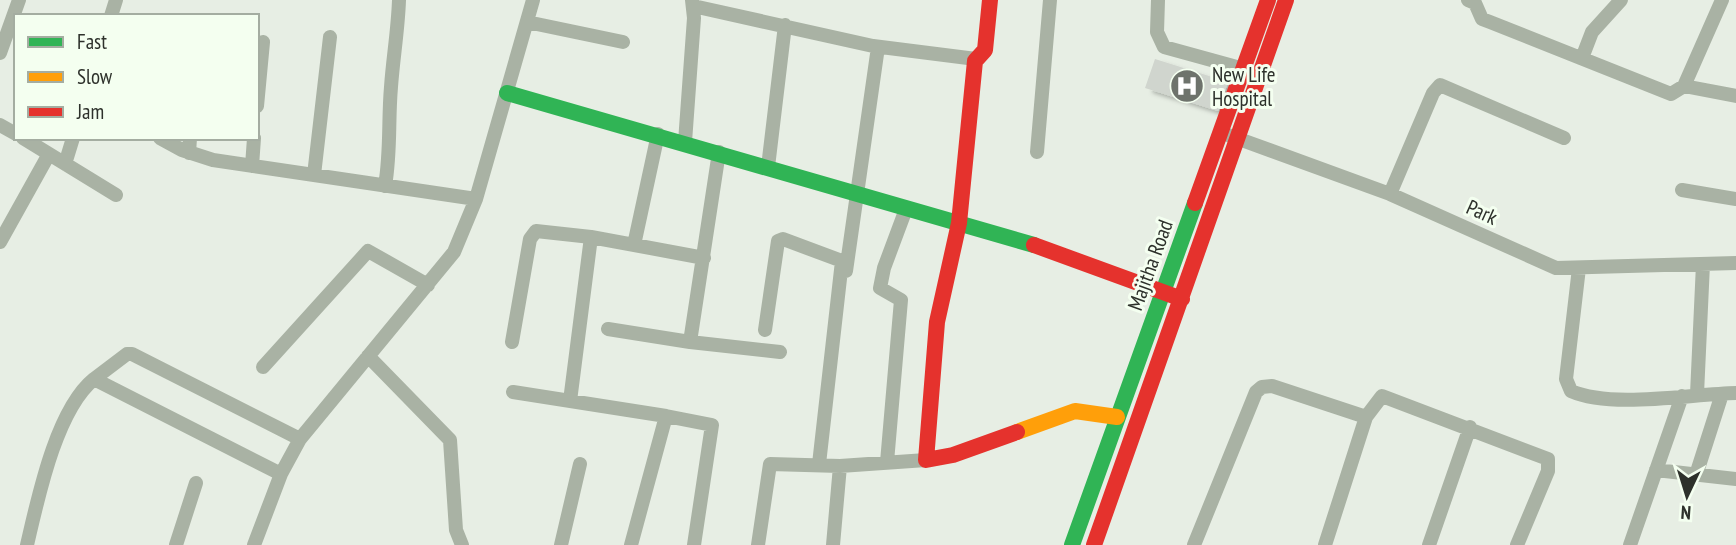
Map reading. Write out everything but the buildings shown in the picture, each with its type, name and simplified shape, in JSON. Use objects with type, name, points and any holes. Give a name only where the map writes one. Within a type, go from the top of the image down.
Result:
[{"type":"street","points":[[0,52],[19,0]]},
{"type":"street","points":[[385,186],[390,152],[390,98],[398,43],[399,0]]},
{"type":"street","points":[[254,545],[281,474],[300,439],[454,252],[476,199],[533,0]]},
{"type":"street","points":[[926,460],[937,322],[959,223],[976,59],[985,50],[990,0]]},
{"type":"street","points":[[1037,152],[1050,0]]},
{"type":"street","points":[[1158,0],[1157,32],[1164,47],[1244,69]]},
{"type":"street","name":"Majitha Road","points":[[1072,545],[1268,0]]},
{"type":"street","name":"Majitha Road","points":[[1094,545],[1286,0]]},
{"type":"street","points":[[1468,0],[1478,6],[1480,15],[1486,21],[1665,93],[1677,93],[1684,86],[1722,0]]},
{"type":"street","points":[[1583,58],[1592,32],[1621,0]]},
{"type":"street","points":[[685,142],[693,3],[878,47],[976,59]]},
{"type":"street","points":[[527,22],[623,42]]},
{"type":"street","points":[[768,167],[785,25]]},
{"type":"street","points":[[314,175],[330,37]]},
{"type":"street","points":[[259,85],[263,43]]},
{"type":"street","points":[[819,464],[878,47]]},
{"type":"street","points":[[1390,194],[1433,93],[1440,85],[1564,138]]},
{"type":"street","points":[[1684,86],[1736,96]]},
{"type":"street","points":[[507,93],[658,134],[1040,247],[1182,299]]},
{"type":"street","name":"Park","points":[[1221,132],[1390,194],[1548,265],[1579,268],[1736,263]]},
{"type":"street","points":[[634,245],[658,134]]},
{"type":"street","points":[[26,140],[116,195]]},
{"type":"street","points":[[65,164],[72,140]]},
{"type":"street","points":[[167,140],[252,166],[476,199]]},
{"type":"street","points":[[252,166],[254,140]]},
{"type":"street","points":[[690,342],[719,152]]},
{"type":"street","points":[[0,242],[4,222],[49,154]]},
{"type":"street","points":[[1682,190],[1736,199]]},
{"type":"street","points":[[887,461],[901,299],[883,292],[880,288],[906,209]]},
{"type":"street","points":[[512,342],[533,234],[542,230],[704,258]]},
{"type":"street","points":[[570,401],[591,237]]},
{"type":"street","points":[[765,330],[778,241],[783,239],[842,261],[827,404]]},
{"type":"street","points":[[263,367],[368,251],[428,285]]},
{"type":"street","points":[[1697,394],[1703,264]]},
{"type":"street","points":[[1579,268],[1566,379],[1570,391],[1580,395],[1635,400],[1729,394],[1696,475]]},
{"type":"street","points":[[608,329],[780,352]]},
{"type":"street","points":[[27,545],[48,461],[75,402],[84,387],[127,354],[132,354],[300,439]]},
{"type":"street","points":[[368,356],[450,440],[456,530],[462,545]]},
{"type":"street","points":[[94,379],[281,474]]},
{"type":"street","points":[[1194,545],[1256,392],[1262,387],[1272,386],[1366,417]]},
{"type":"street","points":[[513,392],[712,425],[694,545]]},
{"type":"street","points":[[1325,545],[1366,417],[1382,396],[1471,427],[1548,459],[1548,471],[1517,545]]},
{"type":"street","points":[[1630,545],[1682,396]]},
{"type":"street","points":[[758,545],[768,467],[775,463],[840,466],[926,460],[953,455],[1075,411],[1117,417]]},
{"type":"street","points":[[631,545],[666,416]]},
{"type":"street","points":[[1429,545],[1471,427]]},
{"type":"street","points":[[561,545],[580,464]]},
{"type":"street","points":[[833,545],[840,466]]},
{"type":"street","points":[[1656,470],[1736,479]]},
{"type":"street","points":[[176,545],[196,483]]},
{"type":"traffic: fast","points":[[507,93],[1034,245]]},
{"type":"traffic: fast","points":[[1072,545],[1195,203]]},
{"type":"traffic: slow","points":[[1017,432],[1075,411],[1117,417]]},
{"type":"traffic: jam","points":[[990,0],[985,50],[975,61],[959,223],[937,322],[926,460],[953,455],[1017,432]]},
{"type":"traffic: jam","points":[[1195,203],[1268,0]]},
{"type":"traffic: jam","points":[[1094,545],[1286,0]]},
{"type":"traffic: jam","points":[[1034,245],[1182,299]]},
{"type":"place","name":"New Life Hospital","points":[[1187,86]]}]
